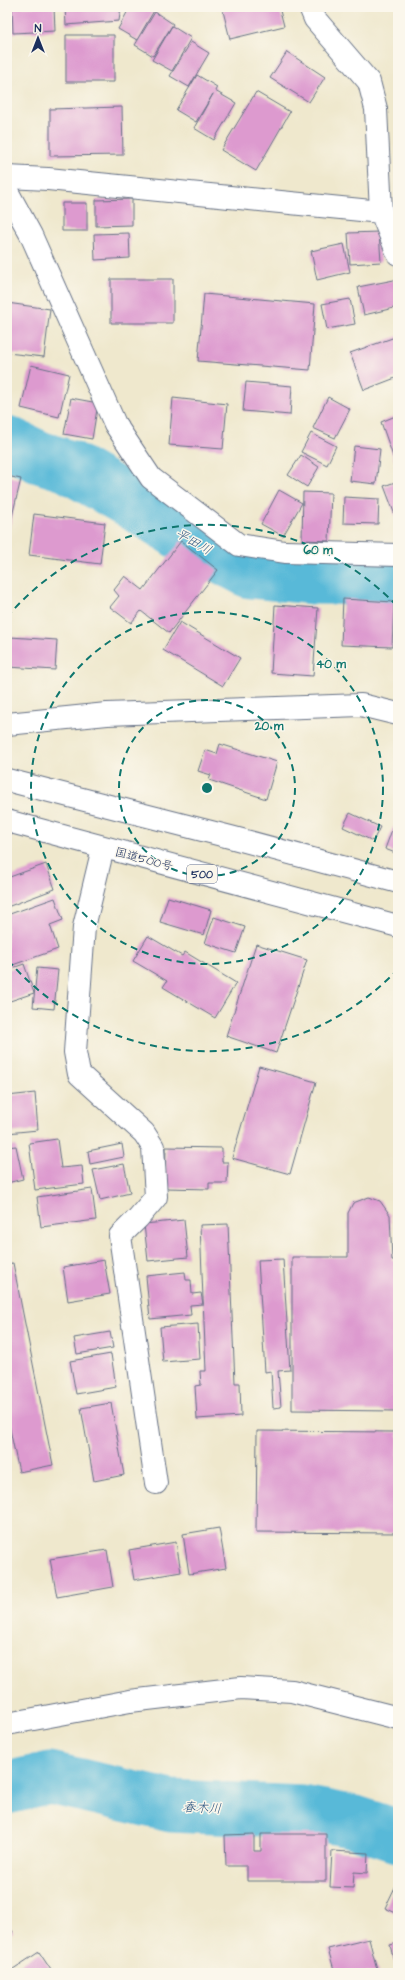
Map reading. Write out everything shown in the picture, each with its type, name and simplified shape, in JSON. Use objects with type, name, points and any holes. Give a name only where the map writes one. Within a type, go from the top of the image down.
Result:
[{"type":"main road","points":[[310,7],[314,19],[369,82],[376,109],[381,212],[398,254]]},
{"type":"main road","points":[[7,177],[48,179],[381,212]]},
{"type":"main road","points":[[7,191],[31,235],[116,424],[151,478],[239,545],[285,552],[398,555]]},
{"type":"main road","points":[[7,724],[107,714],[361,705],[398,714]]},
{"type":"main road","points":[[7,780],[197,828],[398,882]]},
{"type":"main road","name":"国道500号","points":[[7,821],[398,926]]},
{"type":"main road","points":[[103,848],[84,927],[75,1052],[79,1074],[144,1133],[154,1147],[156,1197],[120,1236],[156,1484]]},
{"type":"main road","points":[[7,1724],[130,1701],[241,1688],[292,1691],[398,1718]]},
{"type":"building","points":[[12,7],[54,7],[55,31],[13,33]]},
{"type":"building","points":[[65,7],[121,7],[119,21],[66,25]]},
{"type":"building","points":[[130,7],[151,7],[155,9],[137,40],[118,29]]},
{"type":"building","points":[[222,7],[279,7],[284,26],[230,39]]},
{"type":"building","points":[[155,12],[173,24],[153,56],[135,45]]},
{"type":"building","points":[[172,26],[191,38],[172,71],[152,60]]},
{"type":"building","points":[[66,35],[114,35],[114,82],[66,82]]},
{"type":"building","points":[[191,42],[209,53],[189,87],[170,76]]},
{"type":"building","points":[[287,52],[325,77],[309,102],[270,78]]},
{"type":"building","points":[[197,75],[217,87],[215,91],[236,103],[214,140],[194,128],[213,94],[196,122],[176,110]]},
{"type":"building","points":[[256,92],[290,112],[256,171],[221,150]]},
{"type":"building","points":[[122,107],[123,155],[50,156],[50,109]]},
{"type":"building","points":[[132,199],[132,225],[96,226],[96,200]]},
{"type":"building","points":[[62,203],[87,203],[87,231],[62,231]]},
{"type":"building","points":[[379,232],[381,262],[350,264],[348,233]]},
{"type":"building","points":[[129,233],[130,258],[95,260],[94,234]]},
{"type":"building","points":[[344,244],[350,272],[317,280],[311,251]]},
{"type":"building","points":[[7,270],[9,282],[7,282]]},
{"type":"building","points":[[111,279],[173,279],[173,323],[111,323]]},
{"type":"building","points":[[394,280],[398,307],[364,315],[358,287]]},
{"type":"building","points":[[204,294],[315,304],[310,370],[198,361]]},
{"type":"building","points":[[350,299],[355,324],[327,329],[322,304]]},
{"type":"building","points":[[7,303],[50,309],[44,357],[7,353]]},
{"type":"building","points":[[398,336],[398,377],[364,390],[350,353]]},
{"type":"building","points":[[31,365],[69,374],[59,417],[21,408]]},
{"type":"building","points":[[246,382],[292,386],[290,415],[243,411]]},
{"type":"building","points":[[328,397],[350,409],[335,438],[313,428]]},
{"type":"building","points":[[71,398],[98,403],[92,439],[64,434]]},
{"type":"building","points":[[173,398],[227,404],[223,449],[169,445]]},
{"type":"building","points":[[398,415],[398,464],[396,465],[381,422]]},
{"type":"building","points":[[311,433],[336,446],[327,465],[301,452]]},
{"type":"building","points":[[354,446],[380,449],[376,484],[350,481]]},
{"type":"building","points":[[301,455],[319,467],[307,487],[288,475]]},
{"type":"building","points":[[7,476],[21,479],[8,533],[7,533]]},
{"type":"building","points":[[398,481],[398,523],[384,486]]},
{"type":"building","points":[[279,490],[302,503],[283,536],[261,524]]},
{"type":"building","points":[[303,492],[331,493],[329,541],[302,540]]},
{"type":"building","points":[[344,497],[379,499],[378,524],[343,523]]},
{"type":"building","points":[[34,514],[105,523],[100,564],[29,555]]},
{"type":"building","points":[[181,541],[218,570],[169,633],[141,611],[131,623],[110,607],[119,596],[114,590],[125,576],[143,590]]},
{"type":"building","points":[[343,599],[394,602],[392,647],[341,645]]},
{"type":"building","points":[[275,605],[318,608],[313,676],[271,673]]},
{"type":"building","points":[[180,622],[240,658],[223,686],[163,650]]},
{"type":"building","points":[[10,637],[57,640],[55,670],[8,667]]},
{"type":"building","points":[[220,744],[277,762],[266,799],[209,780],[211,775],[198,771],[205,750],[217,754]]},
{"type":"building","points":[[350,813],[380,827],[373,841],[343,827]]},
{"type":"building","points":[[393,827],[398,829],[398,854],[385,849]]},
{"type":"building","points":[[46,864],[55,889],[7,907],[7,878]]},
{"type":"building","points":[[168,897],[211,910],[204,935],[160,922]]},
{"type":"building","points":[[55,898],[63,920],[50,925],[58,949],[7,967],[7,915]]},
{"type":"building","points":[[214,917],[245,927],[236,953],[205,943]]},
{"type":"building","points":[[148,936],[182,956],[185,952],[236,983],[215,1018],[163,987],[167,981],[133,961]]},
{"type":"building","points":[[256,944],[307,960],[276,1053],[226,1036]]},
{"type":"building","points":[[24,964],[34,993],[7,1002],[7,970]]},
{"type":"building","points":[[37,968],[58,970],[54,1009],[33,1007]]},
{"type":"building","points":[[259,1066],[316,1082],[290,1174],[232,1158]]},
{"type":"building","points":[[35,1093],[38,1130],[7,1133],[7,1096]]},
{"type":"building","points":[[57,1139],[61,1168],[82,1166],[84,1184],[35,1190],[29,1143]]},
{"type":"building","points":[[122,1144],[124,1157],[90,1164],[88,1151]]},
{"type":"building","points":[[16,1146],[23,1179],[7,1183],[7,1147]]},
{"type":"building","points":[[166,1147],[222,1148],[222,1162],[228,1162],[227,1183],[209,1183],[209,1189],[165,1188]]},
{"type":"building","points":[[124,1164],[130,1193],[100,1200],[93,1170]]},
{"type":"building","points":[[92,1189],[96,1220],[41,1227],[37,1197]]},
{"type":"building","points":[[369,1197],[380,1201],[390,1215],[392,1260],[398,1260],[398,1411],[292,1410],[292,1257],[348,1257],[348,1213],[353,1203]]},
{"type":"building","points":[[184,1220],[188,1257],[148,1261],[144,1224]]},
{"type":"building","points":[[228,1224],[235,1383],[240,1383],[241,1416],[197,1419],[195,1386],[201,1385],[200,1371],[206,1371],[200,1225]]},
{"type":"building","points":[[283,1259],[290,1370],[278,1371],[281,1407],[273,1408],[271,1371],[265,1372],[258,1260]]},
{"type":"building","points":[[104,1260],[110,1294],[68,1301],[63,1267]]},
{"type":"building","points":[[13,1263],[53,1465],[19,1472],[7,1415],[7,1264]]},
{"type":"building","points":[[185,1272],[186,1280],[191,1280],[192,1294],[201,1293],[203,1304],[190,1305],[191,1315],[150,1319],[146,1276]]},
{"type":"building","points":[[198,1324],[200,1359],[163,1362],[160,1327]]},
{"type":"building","points":[[110,1332],[113,1348],[77,1354],[74,1338]]},
{"type":"building","points":[[111,1354],[116,1387],[76,1394],[70,1361]]},
{"type":"building","points":[[111,1403],[124,1475],[94,1481],[81,1408]]},
{"type":"building","points":[[257,1431],[398,1432],[398,1533],[256,1532]]},
{"type":"building","points":[[219,1528],[226,1568],[189,1574],[183,1534]]},
{"type":"building","points":[[176,1542],[181,1572],[134,1580],[129,1550]]},
{"type":"building","points":[[107,1550],[113,1587],[57,1597],[50,1559]]},
{"type":"building","points":[[254,1834],[254,1851],[261,1851],[261,1834],[326,1834],[326,1881],[247,1881],[247,1866],[226,1866],[225,1835]]},
{"type":"building","points":[[332,1851],[368,1853],[367,1873],[354,1872],[353,1888],[330,1887]]},
{"type":"building","points":[[398,1881],[398,1914],[385,1908]]},
{"type":"building","points":[[7,1923],[13,1932],[7,1936]]},
{"type":"building","points":[[369,1939],[378,1973],[335,1973],[328,1949]]},
{"type":"building","points":[[398,1943],[398,1973],[397,1973],[390,1945]]},
{"type":"building","points":[[39,1952],[53,1973],[7,1973]]},
{"type":"waterway","name":"平田川","points":[[7,442],[39,457],[68,466],[139,507],[193,542],[250,572],[311,578],[398,579]]},
{"type":"waterway","name":"春木川","points":[[7,1788],[50,1778],[171,1806],[303,1812],[355,1822],[398,1836]]}]
